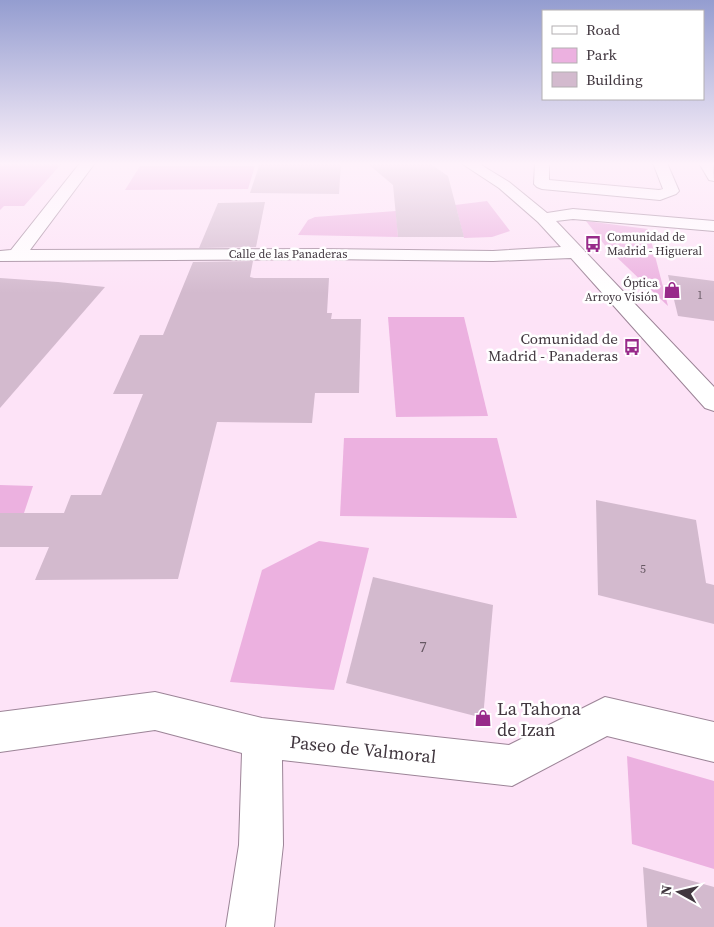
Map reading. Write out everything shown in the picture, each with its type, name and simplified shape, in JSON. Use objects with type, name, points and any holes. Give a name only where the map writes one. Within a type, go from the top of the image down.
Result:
[{"type":"street","points":[[8,256],[51,206]]},
{"type":"street","points":[[530,206],[544,218],[714,402]]},
{"type":"street","points":[[544,218],[573,214],[714,226]]},
{"type":"street","name":"Calle de las Panaderas","points":[[8,256],[321,254],[492,256],[576,252]]},
{"type":"street","name":"Paseo de Valmoral","points":[[0,732],[155,711],[262,738],[512,766],[605,716],[714,742]]},
{"type":"street","points":[[250,927],[260,845],[262,738]]},
{"type":"green space","points":[[445,206],[491,206],[510,231],[492,237],[464,238],[457,211],[407,211]]},
{"type":"green space","points":[[396,211],[398,237],[298,235],[308,220],[315,217]]},
{"type":"green space","points":[[586,221],[648,229],[668,306],[607,248]]},
{"type":"green space","points":[[388,317],[464,317],[488,416],[396,417]]},
{"type":"green space","points":[[344,438],[497,438],[517,518],[340,516]]},
{"type":"green space","points":[[0,485],[33,486],[24,513],[0,513]]},
{"type":"green space","points":[[319,541],[369,548],[334,690],[230,682],[262,570]]},
{"type":"green space","points":[[627,756],[714,781],[714,869],[632,844]]},
{"type":"building","points":[[217,206],[264,206],[256,247],[199,248]]},
{"type":"building","points":[[395,206],[456,206],[464,237],[398,237]]},
{"type":"building","points":[[253,261],[250,277],[254,278],[329,278],[327,313],[332,313],[331,319],[361,319],[359,393],[315,393],[312,423],[217,422],[178,579],[35,580],[49,547],[0,547],[0,513],[64,513],[71,495],[101,495],[143,394],[113,394],[140,335],[163,335],[193,262]]},
{"type":"building","points":[[668,275],[714,281],[714,321],[678,316]]},
{"type":"building","points":[[0,278],[105,287],[0,408]]},
{"type":"building","points":[[596,500],[696,520],[706,583],[714,585],[714,624],[598,595]]},
{"type":"building","points":[[373,577],[493,605],[483,718],[346,683]]},
{"type":"building","points":[[643,867],[714,887],[714,927],[647,927]]},
{"type":"place","name":"Comunidad de Madrid - Higueral","points":[[593,244]]},
{"type":"place","name":"Óptica Arroyo Visión","points":[[672,290]]},
{"type":"place","name":"Comunidad de Madrid - Panaderas","points":[[632,347]]},
{"type":"place","name":"La Tahona de Izan","points":[[483,718]]}]
